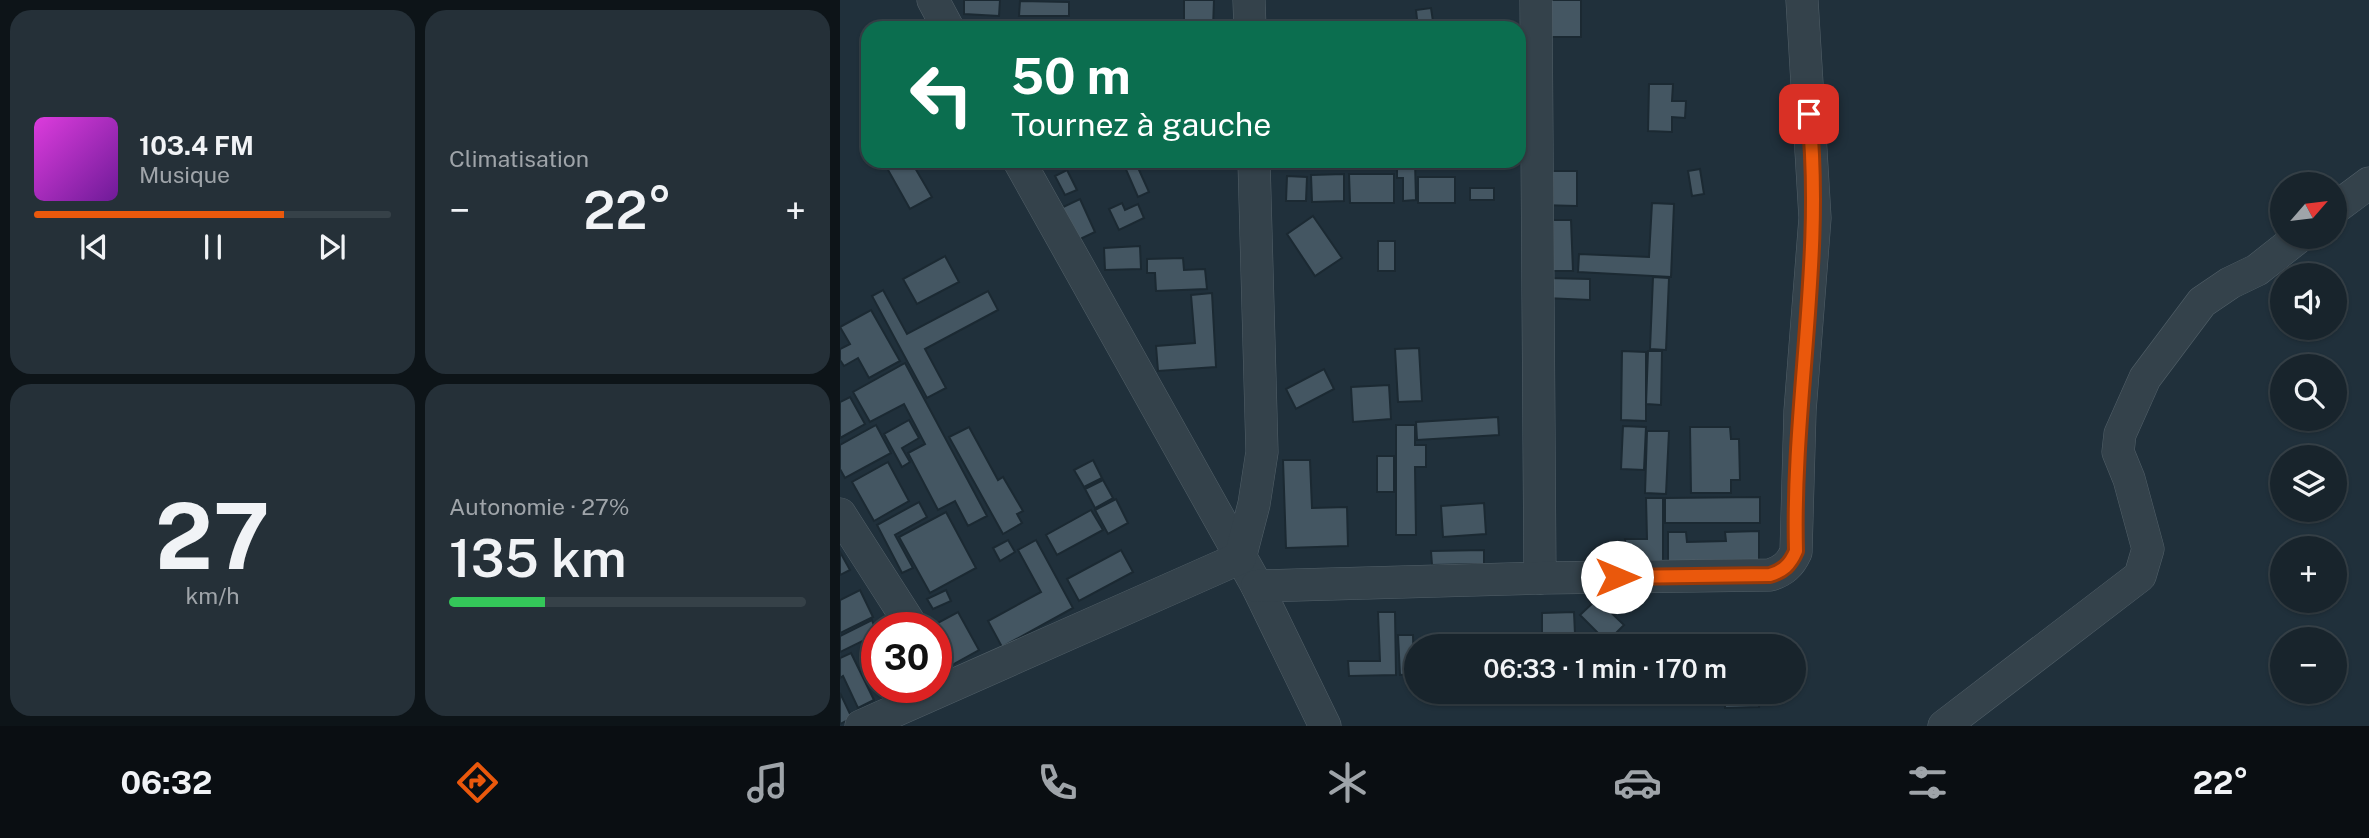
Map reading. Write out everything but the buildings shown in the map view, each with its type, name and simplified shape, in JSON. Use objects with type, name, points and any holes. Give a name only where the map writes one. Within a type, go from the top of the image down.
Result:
[{"type":"street","points":[[933,0],[944,21]]},
{"type":"street","points":[[1250,0],[1250,21]]},
{"type":"street","points":[[1536,0],[1540,578]]},
{"type":"street","points":[[1257,586],[1770,575],[1781,572],[1792,562],[1796,551],[1800,411],[1815,218],[1802,0]]},
{"type":"street","points":[[1023,168],[1257,586],[1325,726]]},
{"type":"street","points":[[1240,558],[1254,504],[1262,452],[1254,168]]},
{"type":"street","points":[[2347,199],[2369,183]]},
{"type":"street","points":[[1944,726],[2140,576],[2148,548],[2129,479],[2118,452],[2120,434],[2145,378],[2202,302],[2230,283],[2257,270],[2284,249]]},
{"type":"street","points":[[840,514],[903,612]]},
{"type":"street","points":[[952,671],[1240,558]]},
{"type":"street","points":[[861,726],[898,703]]},
{"type":"route","points":[[1617,577],[1770,575],[1781,572],[1792,562],[1796,551],[1800,411],[1815,218],[1809,114]]}]
